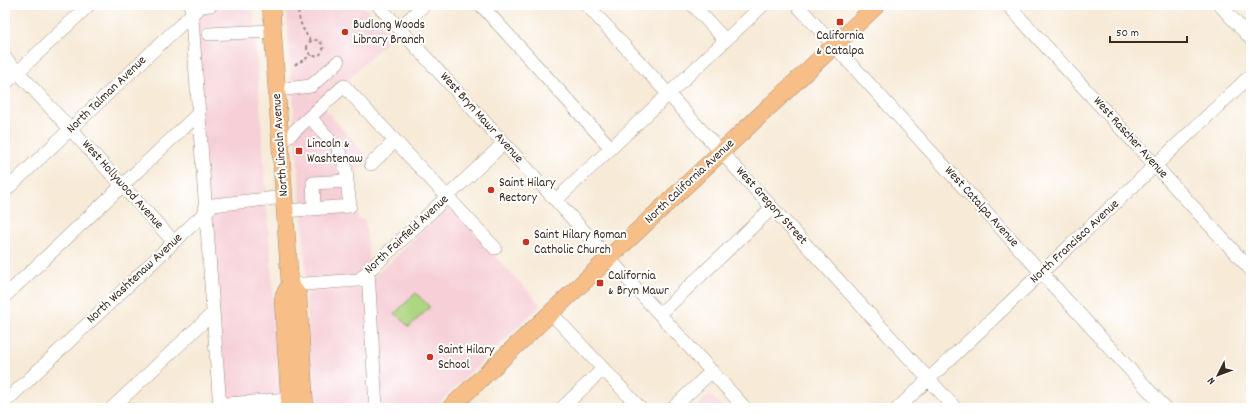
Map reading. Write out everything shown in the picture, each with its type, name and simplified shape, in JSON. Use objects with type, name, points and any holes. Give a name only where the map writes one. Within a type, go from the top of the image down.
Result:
[{"type":"main road","name":"North Lincoln Avenue","points":[[271,5],[290,285],[298,295],[297,403]]},
{"type":"main road","name":"North California Avenue","points":[[450,408],[877,5]]},
{"type":"street","points":[[5,84],[89,5]]},
{"type":"street","name":"North Talman Avenue","points":[[5,191],[71,129],[191,10],[202,6],[211,5]]},
{"type":"street","name":"West Bryn Mawr Avenue","points":[[378,5],[746,408]]},
{"type":"street","points":[[400,28],[424,5]]},
{"type":"street","points":[[481,5],[611,148]]},
{"type":"street","name":"West Gregory Street","points":[[587,5],[955,408]]},
{"type":"street","points":[[693,5],[725,40]]},
{"type":"street","points":[[556,200],[763,5]]},
{"type":"street","name":"West Catalpa Avenue","points":[[797,5],[1165,408]]},
{"type":"street","name":"West Rascher Avenue","points":[[1008,5],[1251,270]]},
{"type":"street","points":[[1220,5],[1251,39]]},
{"type":"street","points":[[191,10],[221,408],[227,404],[297,403]]},
{"type":"street","points":[[209,34],[273,31]]},
{"type":"street","name":"West Hollywood Avenue","points":[[5,58],[174,242]]},
{"type":"street","points":[[277,90],[311,86],[338,62]]},
{"type":"street","name":"North Francisco Avenue","points":[[898,408],[1251,75]]},
{"type":"street","points":[[280,144],[344,86],[495,248]]},
{"type":"street","points":[[5,296],[199,113]]},
{"type":"street","points":[[310,117],[328,138]]},
{"type":"street","points":[[371,164],[396,141]]},
{"type":"street","name":"North Fairfield Avenue","points":[[290,285],[359,280],[504,143]]},
{"type":"street","points":[[314,208],[313,183],[347,181],[348,170],[338,150]]},
{"type":"street","name":"North Washtenaw Avenue","points":[[5,402],[214,205],[285,204],[314,208],[350,206],[347,181]]},
{"type":"street","points":[[660,314],[772,208]]},
{"type":"street","points":[[368,272],[376,408]]},
{"type":"street","points":[[112,408],[213,313]]},
{"type":"street","points":[[551,313],[640,408]]},
{"type":"street","points":[[562,408],[603,369]]},
{"type":"street","points":[[673,408],[712,371]]},
{"type":"path","points":[[297,5],[300,22],[311,41]]},
{"type":"path","points":[[292,9],[297,8]]},
{"type":"path","points":[[296,65],[312,55],[319,55],[324,49],[321,41],[316,40],[308,43],[307,49],[312,55]]},
{"type":"shaded area","points":[[191,5],[253,5],[281,408],[220,408]]},
{"type":"shaded area","points":[[286,5],[362,5],[392,37],[322,106],[370,160],[355,173],[358,219],[365,219],[370,269],[359,280],[307,285]]},
{"type":"shaded area","name":"Saint Hilary School","points":[[448,206],[541,305],[434,408],[313,408],[306,300],[308,292],[363,288]]},
{"type":"shaded area","points":[[710,394],[723,408],[695,408]]},
{"type":"green space","points":[[416,293],[430,307],[409,327],[395,313]]},
{"type":"place","name":"California & Catalpa","points":[[840,22]]},
{"type":"place","name":"Budlong Woods Library Branch","points":[[345,32]]},
{"type":"place","name":"Lincoln & Washtenaw","points":[[299,151]]},
{"type":"place","name":"Saint Hilary Rectory","points":[[491,190]]},
{"type":"place","name":"Saint Hilary Roman Catholic Church","points":[[526,242]]},
{"type":"place","name":"California & Bryn Mawr","points":[[600,283]]},
{"type":"place","name":"Saint Hilary School","points":[[430,357]]}]
